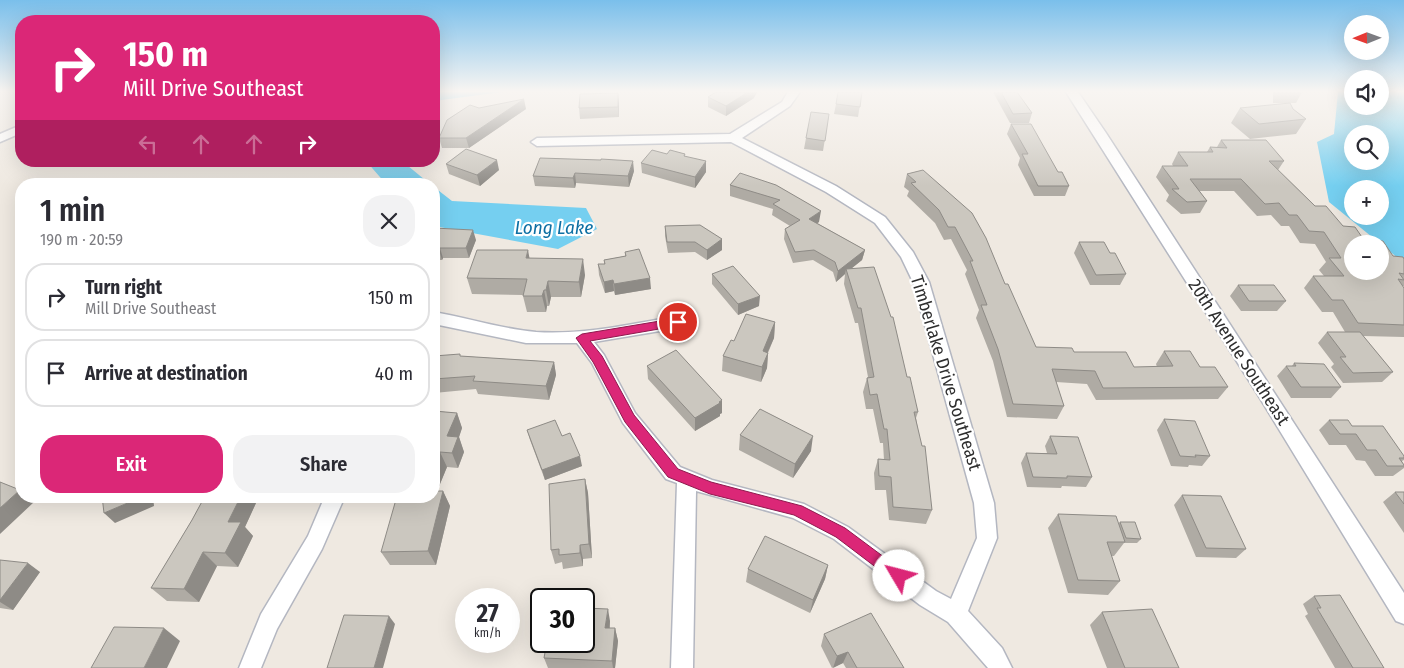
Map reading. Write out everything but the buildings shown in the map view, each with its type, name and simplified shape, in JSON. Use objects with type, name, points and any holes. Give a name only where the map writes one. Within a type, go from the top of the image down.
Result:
[{"type":"street","points":[[537,142],[733,138],[756,123]]},
{"type":"street","name":"20th Avenue Southeast","points":[[1094,123],[1178,257],[1246,360],[1404,613]]},
{"type":"street","points":[[0,138],[15,132]]},
{"type":"street","name":"Timberlake Drive Southeast","points":[[733,138],[831,188],[880,220],[908,255],[921,282],[984,502],[988,538],[956,614]]},
{"type":"street","points":[[440,319],[537,338],[582,338],[678,322]]},
{"type":"street","points":[[582,338],[598,359],[634,425],[673,473],[710,488],[797,510],[840,533],[928,598],[956,614],[994,656],[1001,668]]},
{"type":"street","points":[[682,668],[687,479]]},
{"type":"street","points":[[250,668],[270,622],[315,542],[332,503]]},
{"type":"water","points":[[1335,123],[1404,123],[1404,263],[1389,251],[1389,235],[1370,235],[1357,225],[1389,225],[1389,180],[1344,180],[1344,214],[1329,202],[1317,142],[1334,134]]},
{"type":"water","points":[[371,167],[409,167],[423,178],[381,178]]},
{"type":"water","name":"Long Lake","points":[[440,192],[452,201],[586,208],[597,229],[558,249],[440,227]]},
{"type":"route","points":[[678,322],[582,338],[598,359],[611,381],[629,418],[673,473],[710,488],[749,496],[797,510],[840,533],[899,576]]}]
